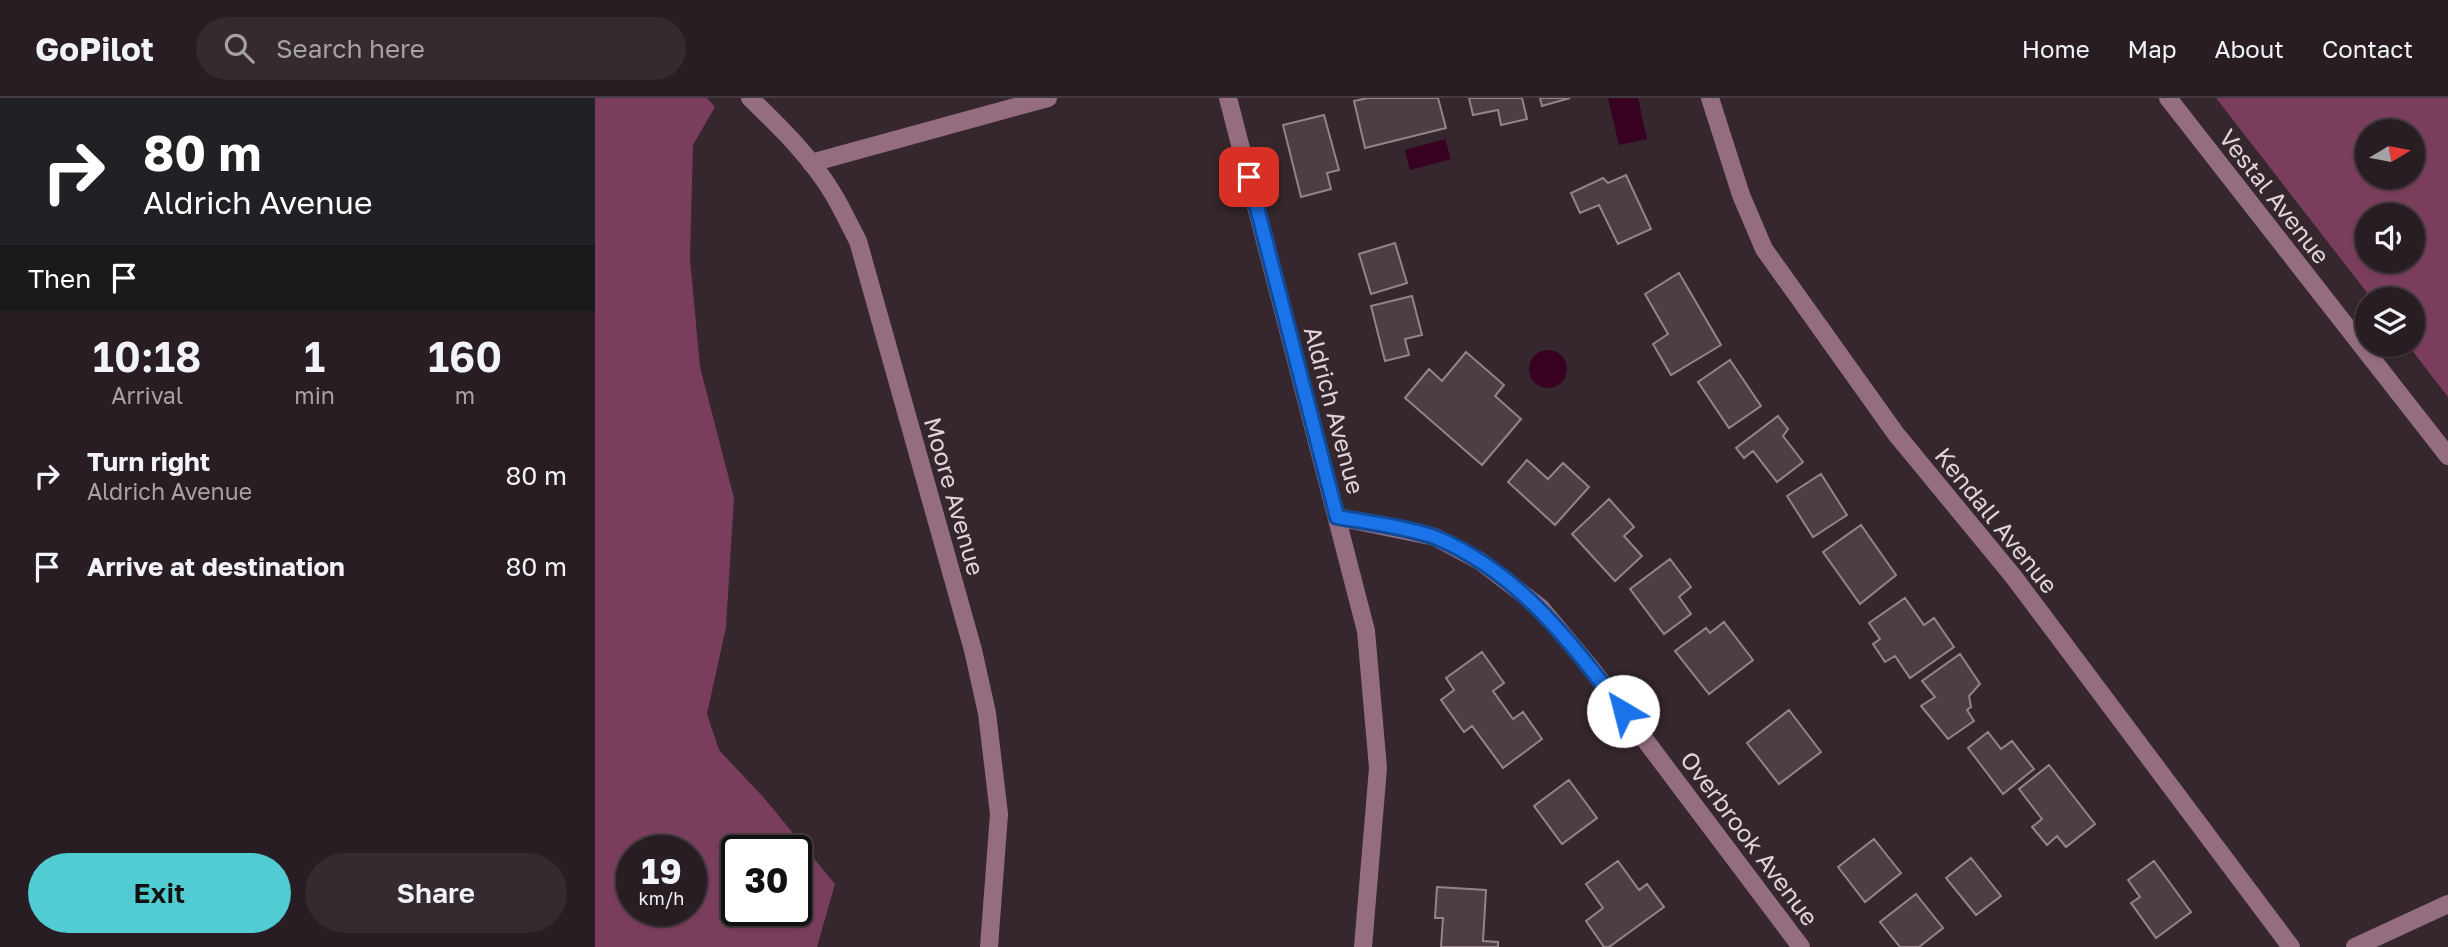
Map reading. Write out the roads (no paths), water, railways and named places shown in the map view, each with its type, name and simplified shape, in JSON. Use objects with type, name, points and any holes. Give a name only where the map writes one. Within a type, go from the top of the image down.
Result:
[{"type":"street","name":"Moore Avenue","points":[[750,98],[783,130],[811,163],[834,196],[858,241],[985,700],[999,814],[989,947]]},
{"type":"street","points":[[811,163],[1048,98]]},
{"type":"street","name":"Aldrich Avenue","points":[[1228,98],[1366,631],[1378,768],[1363,947]]},
{"type":"street","name":"Kendall Avenue","points":[[1710,98],[1741,195],[1764,249],[1896,435],[2013,576],[2291,947]]},
{"type":"street","name":"Vestal Avenue","points":[[2168,98],[2448,456]]},
{"type":"street","name":"Overbrook Avenue","points":[[1337,517],[1435,537],[1480,561],[1541,608],[1591,668],[1801,947]]},
{"type":"street","points":[[2355,947],[2448,904]]}]
